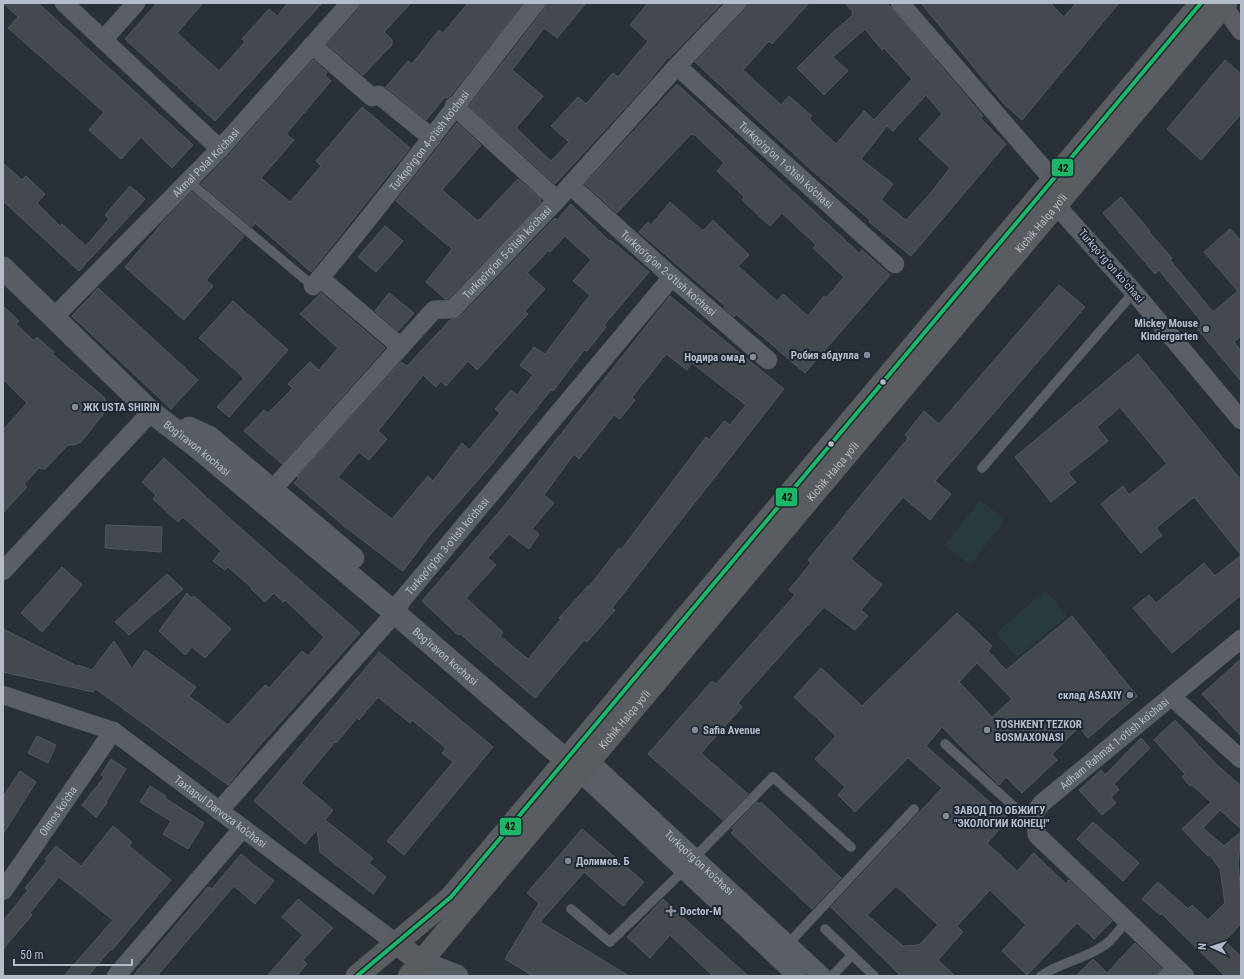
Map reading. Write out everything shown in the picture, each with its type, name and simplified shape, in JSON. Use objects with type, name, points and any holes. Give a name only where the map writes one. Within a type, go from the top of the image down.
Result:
[{"type":"highway","name":"Kichik Halqa yo'li","points":[[1054,193],[1202,3]]},
{"type":"highway","name":"Kichik Halqa yo'li","points":[[357,976],[452,897],[578,760],[1054,193],[1223,4]]},
{"type":"highway","name":"Kichik Halqa yo'li","points":[[419,971],[578,760]]},
{"type":"street","points":[[64,3],[220,149]]},
{"type":"street","points":[[103,40],[136,3]]},
{"type":"street","name":"Akmal Polat Ko'chasi","points":[[55,316],[220,149],[350,3]]},
{"type":"street","name":"Turkqo'rg'on 4-o'tish ko'chasi","points":[[316,282],[432,138],[454,106],[536,3]]},
{"type":"street","name":"Turkqo'rg'on 5-o'tish ko'chasi","points":[[273,489],[432,312],[434,310],[453,309],[570,186],[677,66],[737,3]]},
{"type":"street","name":"Turkqoʻrgʻon koʻchasi","points":[[900,3],[1134,292],[1241,420]]},
{"type":"street","points":[[1223,4],[1241,31]]},
{"type":"street","points":[[312,45],[372,97],[379,95],[432,138]]},
{"type":"street","name":"Turkqo'rg'on 1-o'tish ko'chasi","points":[[677,66],[895,264]]},
{"type":"street","points":[[454,106],[557,200]]},
{"type":"street","name":"Turkqo'rg'on 2-o'tish ko'chasi","points":[[570,186],[672,278],[768,360]]},
{"type":"street","points":[[3,268],[55,316],[151,412],[3,571]]},
{"type":"street","name":"Turkqo'rg'on 3-o'tish ko'chasi","points":[[219,811],[399,607],[672,278]]},
{"type":"street","points":[[316,282],[401,347]]},
{"type":"street","name":"Bog'iravon kochasi","points":[[151,412],[399,607],[578,760]]},
{"type":"street","name":"Bog'iravon kochasi","points":[[151,412],[209,437],[273,489],[399,607]]},
{"type":"street","name":"Adham Rahmat 1-o'tish ko'chasi","points":[[1034,813],[1042,803],[1241,639]]},
{"type":"street","name":"Taxtapul Darvoza ko'chasi","points":[[3,695],[113,732],[396,943],[419,971],[457,976]]},
{"type":"street","points":[[1172,697],[1241,759]]},
{"type":"street","name":"Olmos ko'cha","points":[[3,891],[113,732]]},
{"type":"street","name":"Turkqo'rg'on ko'chasi","points":[[578,760],[690,864],[797,976]]},
{"type":"street","points":[[1034,813],[1037,835],[1127,921],[1173,972]]},
{"type":"street","points":[[116,976],[243,828]]},
{"type":"street","name":"Turkqo'rg'on ko'chasi","points":[[690,864],[788,944],[822,976]]},
{"type":"lane","points":[[188,181],[316,282]]},
{"type":"lane","points":[[982,468],[1134,292]]},
{"type":"lane","points":[[945,744],[1020,812],[1034,813]]},
{"type":"lane","points":[[571,908],[610,942],[690,864],[773,777],[851,847]]},
{"type":"lane","points":[[788,944],[914,809]]},
{"type":"lane","points":[[1041,976],[1048,971],[1069,963],[1106,944],[1127,921]]},
{"type":"lane","points":[[825,929],[874,976]]},
{"type":"lane","points":[[832,976],[852,954]]},
{"type":"green space","points":[[980,500],[1005,520],[970,565],[945,545]]},
{"type":"green space","points":[[1046,590],[1067,616],[1017,658],[996,633]]},
{"type":"building","points":[[3,3],[38,3],[193,145],[172,168],[141,137],[121,159],[89,130],[104,112],[8,28],[18,17]]},
{"type":"building","points":[[157,3],[203,3],[177,33],[219,71],[245,42],[242,39],[269,9],[277,16],[288,3],[322,3],[215,121],[125,39]]},
{"type":"building","points":[[360,3],[411,3],[384,32],[392,40],[392,45],[363,75],[327,44],[358,10]]},
{"type":"building","points":[[468,3],[523,3],[450,96],[447,98],[445,97],[426,120],[386,87],[408,61],[412,64],[439,30],[443,33]]},
{"type":"building","points":[[546,3],[586,3],[557,38],[544,28],[512,70],[543,96],[516,128],[551,161],[569,142],[551,126],[578,97],[586,104],[613,73],[618,77],[648,41],[630,25],[648,3],[722,3],[669,58],[668,57],[646,85],[555,184],[469,106],[544,10]]},
{"type":"building","points":[[747,3],[809,3],[772,44],[769,41],[743,70],[781,105],[789,96],[812,116],[809,119],[836,144],[864,111],[874,120],[912,79],[884,48],[882,50],[865,29],[833,57],[848,71],[824,95],[797,68],[831,34],[853,15],[853,12],[845,3],[887,3],[983,116],[980,118],[1006,144],[911,256],[869,222],[870,220],[809,168],[695,62],[745,10]],"holes":[[[926,95],[942,114],[919,139],[950,168],[929,195],[906,220],[881,200],[893,184],[861,159],[887,126],[893,131]]]},
{"type":"building","points":[[921,3],[1050,3],[1064,17],[1076,3],[1119,3],[1022,120],[1004,104]]},
{"type":"building","points":[[313,60],[327,72],[325,75],[331,81],[286,134],[294,140],[261,178],[290,202],[321,166],[316,161],[362,107],[410,148],[311,272],[255,223],[252,227],[201,184],[228,156]]},
{"type":"building","points":[[1225,60],[1241,74],[1241,114],[1201,160],[1167,129]]},
{"type":"building","points":[[677,84],[859,253],[862,250],[890,275],[805,373],[736,314],[734,317],[724,308],[725,306],[639,232],[648,222],[651,225],[670,202],[703,231],[713,220],[749,255],[738,266],[777,301],[783,294],[808,316],[824,296],[826,298],[844,277],[813,248],[816,245],[782,213],[770,226],[742,200],[744,197],[717,171],[724,163],[694,134],[691,134],[617,213],[585,184]]},
{"type":"building","points":[[457,123],[481,145],[442,190],[478,221],[518,179],[541,199],[540,203],[448,299],[445,299],[426,282],[452,249],[396,201]]},
{"type":"building","points":[[3,163],[22,180],[26,176],[45,194],[37,203],[60,226],[62,224],[86,246],[109,219],[105,215],[130,186],[145,199],[79,271],[3,201]]},
{"type":"building","points":[[192,192],[244,236],[206,280],[213,286],[184,320],[125,267],[163,222]]},
{"type":"building","points":[[1121,197],[1172,258],[1170,260],[1213,312],[1238,291],[1204,252],[1230,229],[1241,241],[1241,336],[1234,342],[1241,351],[1241,381],[1195,326],[1201,321],[1159,270],[1155,274],[1103,213]]},
{"type":"building","points":[[571,204],[609,241],[610,240],[649,272],[604,325],[606,327],[587,351],[584,350],[553,391],[551,390],[491,465],[429,536],[403,571],[344,526],[294,483],[299,478],[297,477],[401,362],[407,366],[450,320],[461,316],[555,218],[557,220]],"holes":[[[565,236],[591,260],[573,281],[590,295],[545,354],[534,347],[520,365],[533,375],[517,395],[511,390],[495,409],[500,413],[469,450],[462,443],[433,481],[428,476],[392,519],[338,477],[359,452],[369,460],[387,439],[378,431],[423,375],[436,387],[441,381],[446,386],[468,361],[477,370],[528,314],[525,311],[545,289],[527,273]]]},
{"type":"building","points":[[385,226],[403,241],[376,272],[358,257]]},
{"type":"building","points":[[1059,285],[1085,307],[935,481],[951,494],[930,520],[903,497],[851,559],[882,585],[861,610],[868,616],[855,630],[824,607],[738,703],[742,707],[701,753],[748,794],[723,820],[648,754],[712,681],[716,684],[795,595],[789,590],[811,563],[808,560],[908,438],[905,435],[924,411],[939,424]]},
{"type":"building","points":[[98,288],[198,380],[171,409],[72,316]]},
{"type":"building","points":[[321,293],[385,348],[282,464],[244,431],[264,410],[268,413],[293,388],[288,384],[310,362],[319,370],[338,348],[300,314]]},
{"type":"building","points":[[389,293],[414,313],[398,331],[375,311]]},
{"type":"building","points":[[670,296],[784,389],[612,608],[615,610],[587,642],[584,640],[535,698],[460,634],[458,635],[422,601],[504,506]],"holes":[[[666,354],[687,370],[692,363],[746,405],[730,425],[724,421],[709,440],[706,437],[621,550],[619,548],[589,587],[588,586],[559,618],[561,619],[528,659],[500,636],[503,632],[466,598],[496,565],[488,558],[509,534],[529,549],[539,534],[532,529],[554,503],[544,495],[574,454],[579,459],[614,415],[620,419],[635,400],[632,397]]]},
{"type":"building","points":[[233,301],[288,350],[229,417],[217,407],[244,378],[199,338]]},
{"type":"building","name":"ЖК USTA SHIRIN","points":[[3,306],[19,321],[16,324],[34,341],[37,337],[54,352],[52,354],[104,397],[107,404],[105,412],[81,442],[74,445],[68,445],[45,469],[39,468],[24,484],[27,487],[3,513],[3,430],[27,403],[3,379]]},
{"type":"building","points":[[1138,354],[1241,480],[1241,555],[1194,497],[1156,528],[1162,535],[1141,553],[1101,504],[1123,486],[1129,495],[1167,464],[1120,407],[1097,427],[1108,441],[1068,473],[1076,482],[1051,502],[1015,457]]},
{"type":"building","points":[[164,458],[227,516],[360,633],[255,751],[228,785],[96,689],[93,692],[3,672],[3,629],[77,666],[78,665],[92,670],[114,641],[132,669],[145,650],[196,687],[189,696],[228,725],[265,685],[269,688],[302,651],[308,656],[324,637],[285,600],[283,602],[274,593],[265,602],[251,589],[252,588],[228,567],[225,570],[213,561],[221,551],[183,517],[178,522],[153,499],[156,495],[142,482]]},
{"type":"building","points":[[106,525],[162,527],[161,552],[105,548]]},
{"type":"building","points":[[1241,555],[1241,595],[1172,653],[1133,608],[1149,595],[1156,603],[1204,563],[1215,576]]},
{"type":"building","points":[[62,567],[82,585],[42,632],[21,613]]},
{"type":"building","points":[[167,574],[183,589],[129,635],[115,622]]},
{"type":"building","points":[[187,593],[192,598],[194,596],[231,629],[205,658],[192,647],[185,655],[159,631]]},
{"type":"building","points":[[957,613],[992,646],[988,651],[1006,670],[1072,616],[1137,696],[1088,738],[1079,727],[1052,754],[1057,760],[1022,793],[1006,777],[999,785],[942,727],[926,746],[1009,819],[987,843],[1017,871],[1034,853],[1066,884],[1069,880],[1112,921],[1094,939],[1077,923],[1027,975],[1002,951],[1026,925],[990,890],[957,926],[963,932],[938,960],[955,976],[901,976],[831,907],[942,788],[908,758],[855,812],[838,795],[845,787],[815,759],[836,736],[794,697],[821,668],[862,706]],"holes":[[[977,663],[1012,699],[992,717],[959,682]],[[896,886],[938,925],[919,945],[903,946],[867,915]]]},
{"type":"building","points":[[379,652],[493,747],[404,855],[387,841],[453,762],[442,753],[446,748],[412,720],[410,723],[378,697],[359,720],[357,718],[336,743],[335,742],[301,783],[333,810],[325,820],[373,858],[369,863],[386,877],[373,894],[320,852],[317,829],[305,844],[254,801]]},
{"type":"building","points":[[1241,659],[1241,736],[1202,694]]},
{"type":"building","points":[[1175,720],[1217,765],[1241,786],[1241,829],[1220,810],[1203,828],[1224,846],[1241,832],[1238,864],[1241,894],[1241,924],[1225,941],[1241,957],[1241,976],[1225,976],[1161,913],[1160,915],[1142,899],[1158,882],[1188,909],[1192,905],[1208,920],[1225,903],[1220,869],[1209,854],[1208,856],[1182,829],[1211,802],[1192,785],[1190,786],[1182,777],[1185,774],[1154,740]]},
{"type":"building","points":[[37,736],[56,745],[48,763],[28,753]]},
{"type":"building","points":[[1141,738],[1150,748],[1114,784],[1119,790],[1111,797],[1116,803],[1102,815],[1079,790],[1101,770],[1105,775]]},
{"type":"building","points":[[111,759],[126,769],[106,802],[107,803],[96,817],[82,805],[104,777],[101,775]]},
{"type":"building","points":[[20,771],[36,782],[3,834],[3,797]]},
{"type":"building","points":[[150,786],[166,796],[165,798],[204,823],[188,849],[163,834],[171,821],[140,802]]},
{"type":"building","points":[[757,802],[759,804],[761,802],[841,878],[812,909],[731,833],[734,830],[732,828]]},
{"type":"building","points":[[1093,822],[1139,863],[1123,881],[1077,839]]},
{"type":"building","points":[[113,826],[132,842],[129,846],[171,880],[112,950],[111,949],[88,976],[64,976],[113,920],[59,877],[30,913],[32,915],[3,949],[3,921],[28,890],[25,888],[47,861],[45,859],[56,846],[81,866]]},
{"type":"building","points":[[582,829],[644,882],[623,906],[584,872],[540,922],[629,976],[533,976],[505,959],[539,903],[527,893]]},
{"type":"building","points":[[241,854],[274,881],[255,904],[234,886],[157,976],[133,976],[208,887],[212,889]]},
{"type":"building","points":[[298,899],[333,928],[303,960],[307,964],[296,976],[267,976],[303,935],[282,917]]},
{"type":"building","points":[[663,899],[748,976],[713,976],[670,935],[650,958],[627,937]]},
{"type":"building","points":[[1135,943],[1161,968],[1156,976],[1076,976],[1093,959],[1107,973]]},
{"type":"transit line","name":"42","points":[[357,976],[451,897],[1201,3]]},
{"type":"place","name":"Mickey Mouse Kindergarten","points":[[1206,329]]},
{"type":"place","name":"Робия абдулла","points":[[867,355]]},
{"type":"place","name":"Нодира омад","points":[[753,357]]},
{"type":"place","name":"ЖК USTA SHIRIN","points":[[75,407]]},
{"type":"place","name":"склад ASAXIY","points":[[1130,695]]},
{"type":"place","name":"Safia Avenue","points":[[695,730]]},
{"type":"place","name":"TOSHKENT TEZKOR BOSMAXONASI","points":[[987,730]]},
{"type":"place","name":"ЗАВОД ПО ОБЖИГУ \"ЭКОЛОГИИ КОНЕЦ!\"","points":[[946,816]]},
{"type":"place","name":"Долимов. Б","points":[[568,861]]},
{"type":"place","name":"Doctor-M","points":[[671,911]]}]
